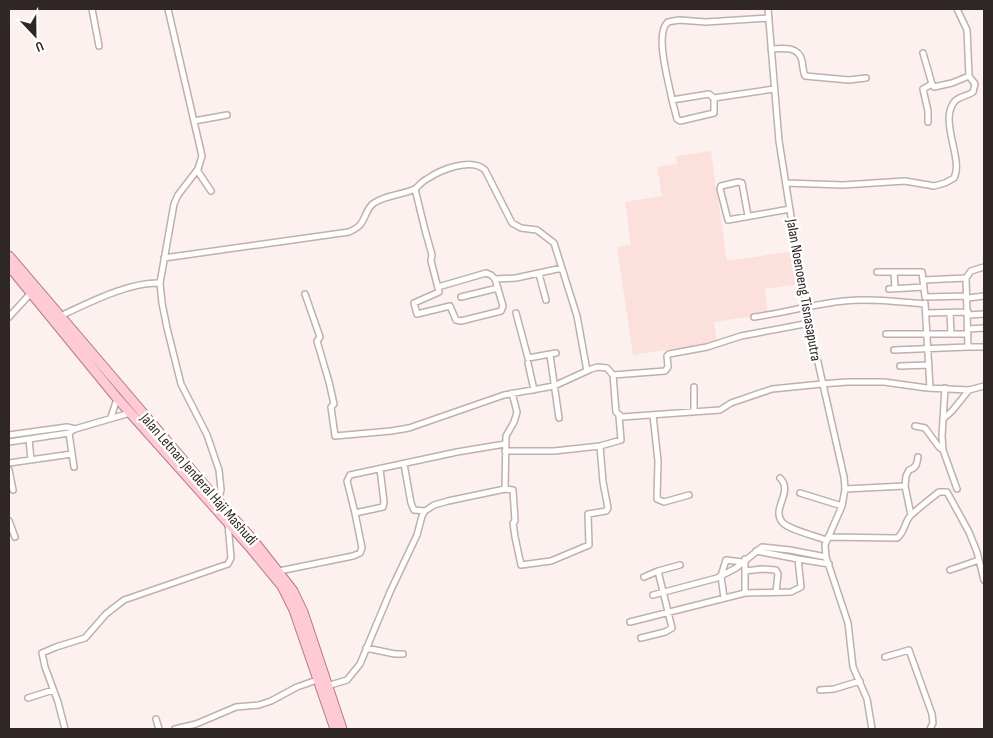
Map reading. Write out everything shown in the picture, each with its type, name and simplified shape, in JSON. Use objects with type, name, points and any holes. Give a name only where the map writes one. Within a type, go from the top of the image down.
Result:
[{"type":"main road","name":"Jalan Letnan Jenderal Haji Mashudi","points":[[9,256],[279,571],[293,591],[299,603],[317,680],[335,729]]},
{"type":"main road","name":"Jalan Letnan Jenderal Haji Mashudi","points":[[9,266],[117,398],[282,586],[310,644],[342,729]]},
{"type":"street","points":[[92,9],[99,46]]},
{"type":"street","points":[[168,9],[202,156],[197,170],[178,195],[174,204],[160,284],[167,328],[181,384],[207,434],[218,470],[221,490],[218,501]]},
{"type":"street","name":"Jalan Noenoeng Tisnasaputra","points":[[768,9],[774,89],[790,209],[810,323],[822,384],[839,452],[845,489],[842,506],[827,538],[826,557],[848,623],[852,662],[867,699],[872,729]]},
{"type":"street","points":[[786,183],[843,185],[905,181],[934,186],[954,178],[957,168],[951,142],[951,110],[956,100],[970,94],[974,90],[975,84],[969,76],[967,30],[957,9]]},
{"type":"street","points":[[714,98],[714,113],[680,121],[677,119],[663,49],[662,30],[665,24],[672,21],[706,22],[769,18]]},
{"type":"street","points":[[771,49],[789,49],[798,53],[801,56],[805,76],[849,80],[866,78]]},
{"type":"street","points":[[923,53],[934,87],[969,76]]},
{"type":"street","points":[[928,122],[928,111],[923,89],[932,84]]},
{"type":"street","points":[[672,100],[709,94],[714,98],[774,89]]},
{"type":"street","points":[[194,121],[227,115]]},
{"type":"street","points":[[164,258],[350,232],[360,225],[368,208],[382,198],[415,189],[426,179],[438,173],[458,166],[473,164],[485,170],[512,223],[521,228],[537,230],[554,243],[579,325],[587,371]]},
{"type":"street","points":[[197,170],[211,191]]},
{"type":"street","points":[[748,216],[742,183],[738,182],[721,186],[720,189],[727,219],[748,216],[790,209]]},
{"type":"street","points":[[415,189],[424,230],[432,255],[431,261],[439,293],[414,303],[416,314],[448,305],[451,307],[457,321],[497,312],[503,306],[495,278]]},
{"type":"street","points":[[968,348],[966,278],[971,271],[984,267]]},
{"type":"street","points":[[438,287],[486,273],[495,278],[516,278],[562,268]]},
{"type":"street","points":[[877,272],[922,272],[930,388]]},
{"type":"street","points":[[894,272],[892,288],[924,287]]},
{"type":"street","points":[[539,274],[546,300]]},
{"type":"street","points":[[923,280],[966,278]]},
{"type":"street","points":[[60,316],[138,285],[160,284]]},
{"type":"street","points":[[460,297],[498,288]]},
{"type":"street","points":[[9,317],[31,293]]},
{"type":"street","points":[[305,294],[320,337],[316,341],[334,404],[332,407],[335,436],[409,428],[504,395],[554,386],[598,367],[608,368],[613,375],[615,407],[619,416],[621,440],[600,446],[554,451],[505,451]]},
{"type":"street","points":[[925,297],[984,296]]},
{"type":"street","points":[[754,317],[847,300],[925,304]]},
{"type":"street","points":[[516,313],[528,358],[556,353]]},
{"type":"street","points":[[926,313],[984,314]]},
{"type":"street","points":[[950,313],[951,334]]},
{"type":"street","points":[[613,375],[665,371],[668,367],[667,356],[669,354],[707,348],[742,336],[810,323]]},
{"type":"street","points":[[886,334],[951,334],[984,328]]},
{"type":"street","points":[[894,350],[984,347]]},
{"type":"street","points":[[550,355],[559,418]]},
{"type":"street","points":[[528,364],[534,390]]},
{"type":"street","points":[[900,366],[929,365]]},
{"type":"street","points":[[619,416],[720,410],[731,403],[772,389],[822,384],[884,382],[930,388],[969,390],[984,386]]},
{"type":"street","points":[[694,387],[694,412]]},
{"type":"street","points":[[945,388],[943,450],[957,489]]},
{"type":"street","points":[[943,419],[969,390]]},
{"type":"street","points":[[505,489],[506,436],[516,417],[512,393]]},
{"type":"street","points":[[111,417],[117,398]]},
{"type":"street","points":[[9,435],[75,428],[131,412]]},
{"type":"street","points":[[653,415],[658,461],[657,499],[664,502],[689,495]]},
{"type":"street","points":[[915,426],[925,428],[943,450]]},
{"type":"street","points":[[9,442],[69,433],[75,428]]},
{"type":"street","points":[[69,433],[74,466]]},
{"type":"street","points":[[29,439],[31,460]]},
{"type":"street","points":[[279,571],[360,553],[362,548],[347,480],[348,476],[457,452],[505,444]]},
{"type":"street","points":[[327,686],[343,682],[351,676],[360,664],[390,592],[417,535],[422,516],[425,512],[434,505],[448,501],[505,489],[513,490],[516,521],[513,524],[521,565],[551,561],[586,546],[590,542],[588,514],[608,508],[603,482],[600,446]]},
{"type":"street","points":[[9,463],[72,454]]},
{"type":"street","points":[[911,515],[905,486],[906,476],[909,470],[916,465],[918,457]]},
{"type":"street","points":[[404,464],[410,503],[414,510],[425,512]]},
{"type":"street","points":[[355,513],[382,507],[384,502],[380,468]]},
{"type":"street","points":[[9,470],[13,490]]},
{"type":"street","points":[[780,478],[786,492],[779,514],[782,522],[788,526],[827,538],[896,538],[902,534],[911,515],[939,492],[947,492],[969,532],[984,580]]},
{"type":"street","points":[[845,489],[905,486]]},
{"type":"street","points":[[800,493],[842,506]]},
{"type":"street","points":[[9,521],[15,537]]},
{"type":"street","points":[[65,729],[42,656],[44,652],[83,639],[106,614],[129,598],[228,564],[231,558],[228,523]]},
{"type":"street","points":[[653,595],[721,576],[765,546],[826,557]]},
{"type":"street","points":[[776,555],[777,548]]},
{"type":"street","points":[[789,557],[790,550]]},
{"type":"street","points":[[756,551],[829,564]]},
{"type":"street","points":[[630,622],[745,593],[795,592],[802,587],[798,559]]},
{"type":"street","points":[[724,598],[721,576],[726,560],[744,561]]},
{"type":"street","points":[[950,570],[979,560]]},
{"type":"street","points":[[744,561],[745,593]]},
{"type":"street","points":[[644,577],[680,565]]},
{"type":"street","points":[[745,571],[776,570],[778,574],[776,592]]},
{"type":"street","points":[[642,638],[670,630],[672,625],[658,571]]},
{"type":"street","points":[[366,648],[403,654]]},
{"type":"street","points":[[885,657],[909,650],[932,714],[933,724],[930,729]]},
{"type":"street","points":[[175,729],[196,724],[236,707],[259,705],[271,701],[297,687],[317,680]]},
{"type":"street","points":[[820,690],[834,689],[860,681]]},
{"type":"street","points":[[28,698],[54,690]]},
{"type":"street","points":[[156,719],[159,729]]},
{"type":"shaded area","points":[[711,151],[727,261],[794,251],[799,284],[765,289],[768,314],[714,322],[717,342],[633,355],[617,247],[631,245],[625,202],[662,196],[657,167],[677,164],[676,156]]}]
